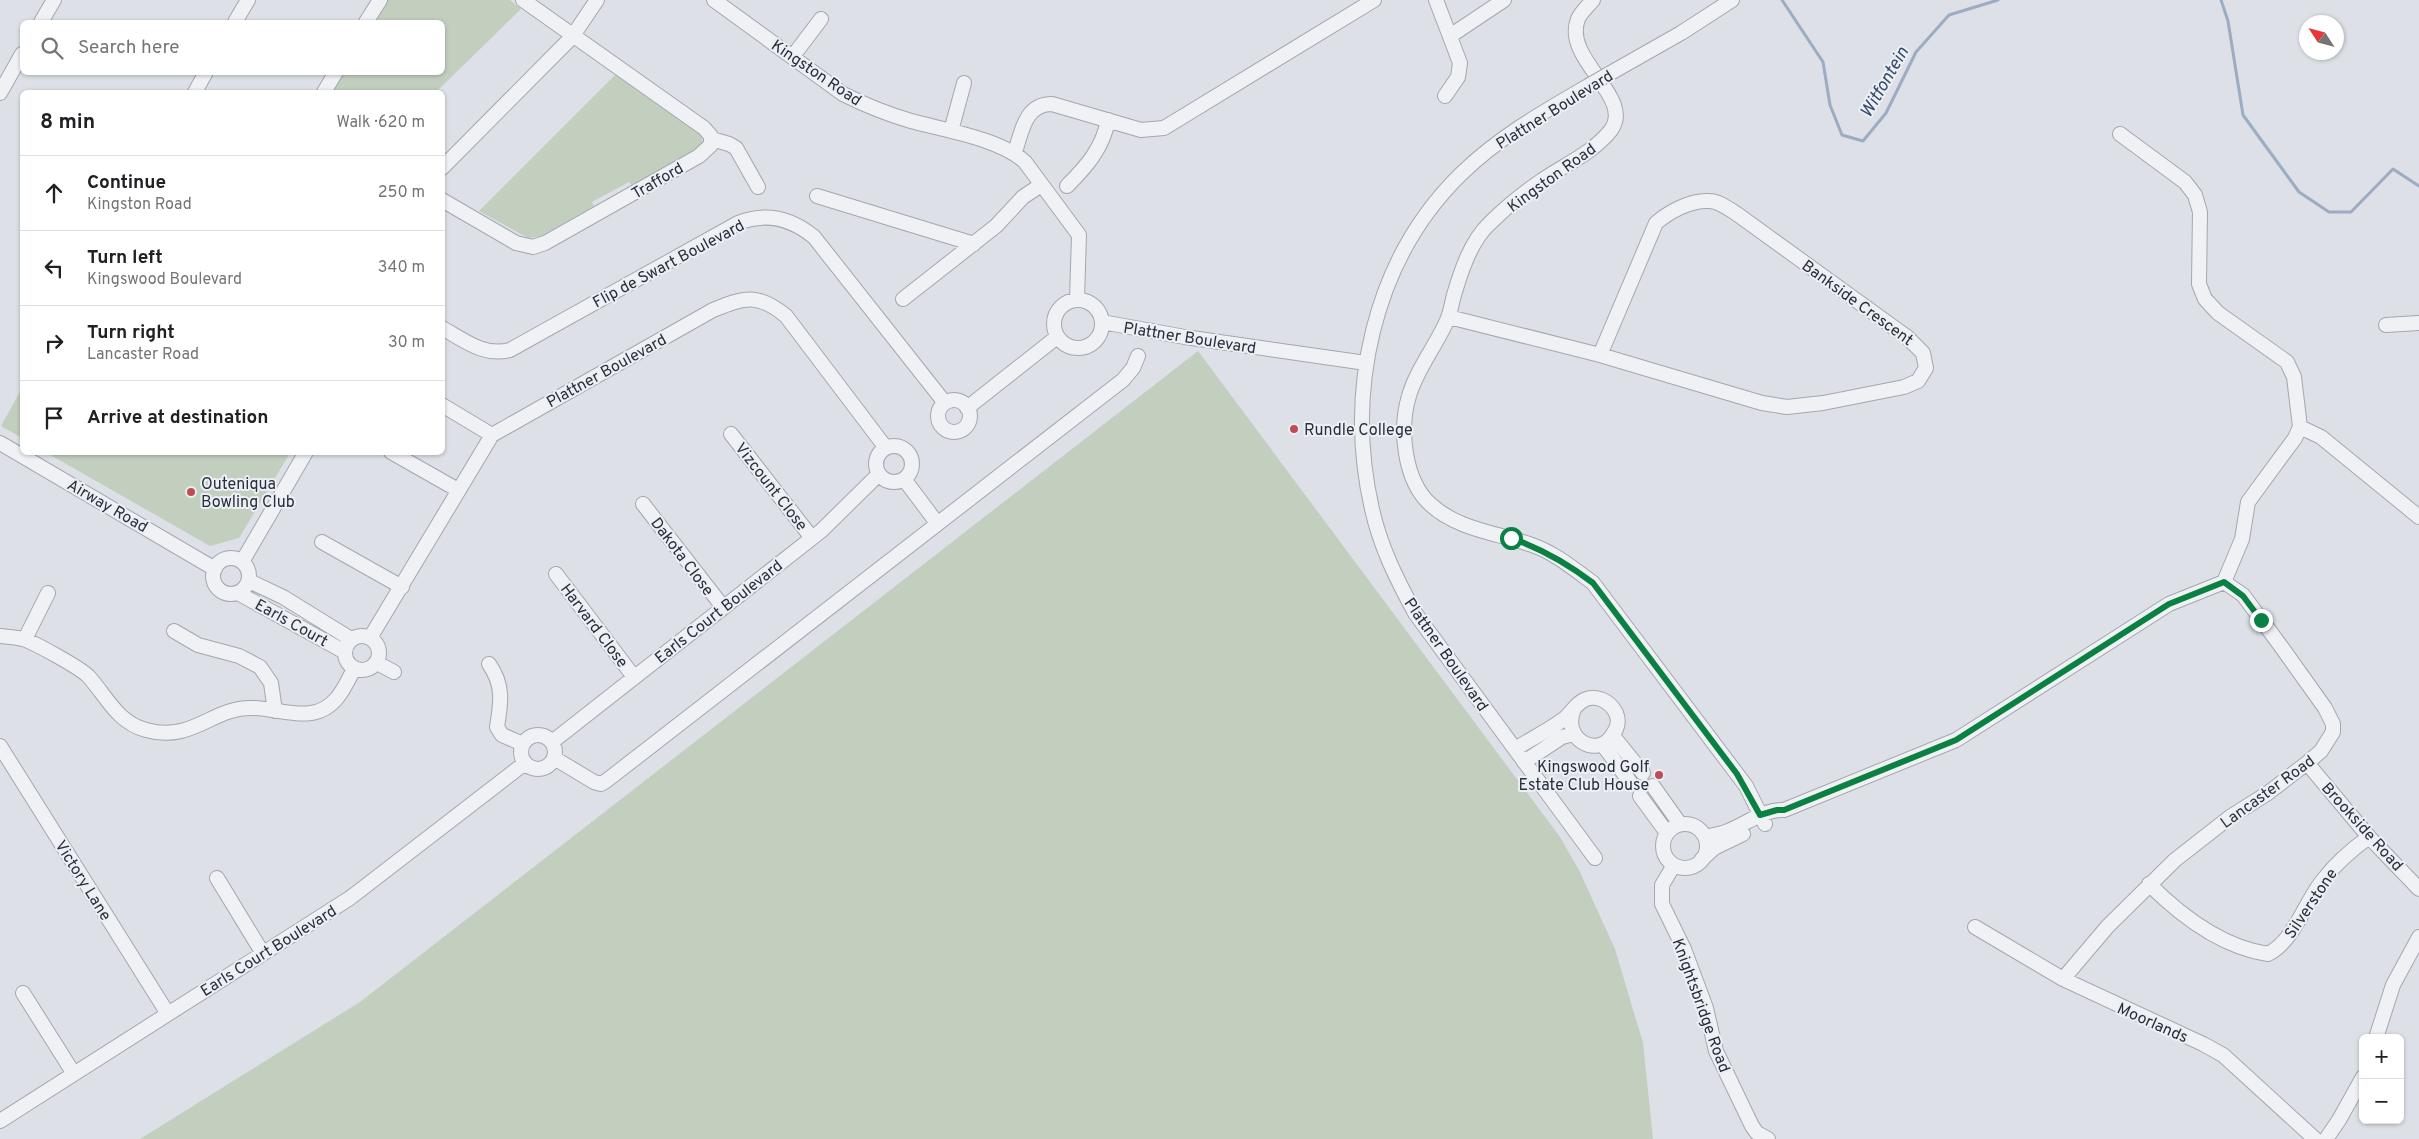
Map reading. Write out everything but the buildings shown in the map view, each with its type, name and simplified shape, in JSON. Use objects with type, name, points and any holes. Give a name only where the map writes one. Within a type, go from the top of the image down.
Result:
[{"type":"street","points":[[42,20],[54,0]]},
{"type":"street","points":[[236,20],[248,0]]},
{"type":"street","points":[[367,20],[380,0]]},
{"type":"street","points":[[523,0],[572,37],[704,128],[712,139],[736,148],[758,187]]},
{"type":"street","points":[[445,165],[572,37],[597,0]]},
{"type":"street","name":"Kingston Road","points":[[714,0],[794,56],[843,94],[858,102],[877,110],[1015,152]]},
{"type":"street","points":[[1077,299],[1078,234],[1015,152],[1029,114],[1034,108],[1043,104],[1052,104],[1141,130],[1164,128],[1374,0]]},
{"type":"street","points":[[1436,0],[1460,63],[1458,77],[1444,96]]},
{"type":"street","points":[[1450,36],[1504,0]]},
{"type":"street","name":"Kingston Road","points":[[1593,0],[1579,17],[1576,29],[1577,42],[1587,62],[1614,104],[1615,121],[1612,128],[1593,148],[1512,202],[1487,226],[1470,253],[1454,294],[1449,317],[1409,395],[1405,425],[1411,474],[1417,488],[1431,505],[1461,524],[1535,546],[1568,564],[1593,583],[1737,774],[1763,819]]},
{"type":"street","name":"Plattner Boulevard","points":[[1595,858],[1415,613],[1387,557],[1372,510],[1364,466],[1361,420],[1366,363],[1379,304],[1409,240],[1433,205],[1461,174],[1500,140],[1535,116],[1681,33],[1732,0]]},
{"type":"street","points":[[794,56],[821,19]]},
{"type":"street","points":[[0,93],[20,58]]},
{"type":"street","points":[[196,90],[204,75]]},
{"type":"street","points":[[325,90],[334,75]]},
{"type":"street","points":[[951,131],[964,83]]},
{"type":"street","points":[[1067,186],[1097,151],[1103,140],[1108,120]]},
{"type":"street","points":[[1702,859],[1706,852],[1705,837],[1695,826],[1680,824],[1667,833],[1663,847],[1669,861],[1682,868],[1690,867],[1702,859],[1714,848],[1777,810],[1784,810],[1956,740],[2169,604],[2224,582],[2242,539],[2248,502],[2295,438],[2300,427],[2294,377],[2287,362],[2218,313],[2205,299],[2199,284],[2200,212],[2195,195],[2185,182],[2120,134]]},
{"type":"street","name":"Trafford","points":[[445,202],[516,243],[533,246],[545,243],[699,156],[708,149],[712,139]]},
{"type":"street","points":[[903,299],[996,226],[1023,197],[1041,185]]},
{"type":"street","points":[[817,196],[974,244]]},
{"type":"street","name":"Bankside Crescent","points":[[1449,317],[1600,355],[1762,403],[1787,408],[1904,387],[1918,381],[1926,368],[1923,353],[1907,337],[1737,214],[1721,204],[1709,201],[1692,204],[1667,214],[1656,224],[1600,355]]},
{"type":"street","name":"Flip de Swart Boulevard","points":[[445,330],[481,350],[493,353],[510,350],[738,223],[761,217],[786,219],[802,227],[814,237],[945,403]]},
{"type":"street","name":"Plattner Boulevard","points":[[370,638],[492,434],[713,310],[746,298],[770,303],[786,316],[886,448]]},
{"type":"street","points":[[1077,299],[1092,304],[1101,315],[1102,322],[1098,338],[1085,347],[1070,347],[1057,337],[1053,323],[1058,309],[1070,300],[1077,299]]},
{"type":"street","name":"Plattner Boulevard","points":[[1102,322],[1185,337],[1366,363]]},
{"type":"street","points":[[2386,325],[2419,323]]},
{"type":"street","points":[[967,408],[1057,337]]},
{"type":"street","points":[[554,758],[594,782],[601,784],[606,781],[1123,380],[1133,368],[1138,356]]},
{"type":"street","points":[[954,400],[967,408],[970,418],[965,427],[950,432],[942,427],[939,422],[939,412],[945,403],[954,400]]},
{"type":"street","points":[[445,407],[492,434]]},
{"type":"street","points":[[2300,427],[2321,437],[2419,517]]},
{"type":"street","name":"Vizcount Close","points":[[731,434],[812,538]]},
{"type":"street","name":"Airway Road","points":[[0,443],[20,455]]},
{"type":"street","points":[[886,448],[901,448],[907,452],[912,466],[909,474],[904,479],[890,482],[879,474],[876,462],[881,452],[886,448]]},
{"type":"street","name":"Airway Road","points":[[20,455],[215,569]]},
{"type":"street","points":[[242,562],[304,455]]},
{"type":"street","points":[[397,455],[458,490]]},
{"type":"street","name":"Earls Court Boulevard","points":[[552,742],[812,538],[879,474]]},
{"type":"street","points":[[904,479],[937,523]]},
{"type":"street","name":"Dakota Close","points":[[643,504],[723,607]]},
{"type":"street","points":[[322,542],[402,587]]},
{"type":"street","points":[[236,559],[242,562],[248,571],[248,581],[245,588],[238,593],[229,594],[221,592],[213,577],[215,569],[224,560],[236,559]]},
{"type":"street","name":"Harvard Close","points":[[556,574],[634,677]]},
{"type":"street","name":"Earls Court","points":[[248,581],[283,597],[351,639]]},
{"type":"street","name":"Lancaster Road","points":[[2063,979],[2148,884],[2175,860],[2230,817],[2268,793],[2308,763],[2329,742],[2333,732],[2330,716],[2243,596],[2224,582]]},
{"type":"street","points":[[25,640],[48,593]]},
{"type":"street","name":"Earls Court","points":[[238,593],[345,652]]},
{"type":"street","points":[[174,631],[198,645],[239,656],[260,667],[271,683],[275,711]]},
{"type":"street","points":[[0,636],[25,640],[88,675],[116,712],[132,724],[146,730],[170,733],[183,732],[238,709],[252,708],[306,715],[324,709],[338,698],[354,669]]},
{"type":"street","points":[[360,636],[370,638],[379,649],[377,662],[365,670],[354,669],[346,660],[345,652],[351,639],[360,636]]},
{"type":"street","points":[[377,662],[394,672]]},
{"type":"street","points":[[489,664],[496,672],[502,696],[497,727],[502,735],[523,744]]},
{"type":"street","points":[[1515,749],[1564,719],[1584,700],[1594,698],[1605,700],[1613,707],[1618,717],[1617,728],[1608,741]]},
{"type":"street","points":[[1575,707],[1570,723],[1574,734],[1586,744],[1608,741],[1633,758],[1643,773]]},
{"type":"street","points":[[1524,762],[1562,736],[1574,734]]},
{"type":"street","points":[[537,735],[548,738],[552,742],[554,758],[543,768],[533,769],[525,763],[521,754],[523,744],[531,737],[537,735]]},
{"type":"street","points":[[1608,741],[1620,768],[1630,782]]},
{"type":"street","name":"Victory Lane","points":[[0,746],[168,1014]]},
{"type":"street","points":[[1620,768],[1633,758]]},
{"type":"street","name":"Earls Court Boulevard","points":[[0,1121],[262,952],[350,898],[525,763]]},
{"type":"street","name":"Brookside Road","points":[[2308,763],[2368,837],[2419,888]]},
{"type":"street","points":[[1653,786],[1680,824]]},
{"type":"street","points":[[1640,796],[1667,833]]},
{"type":"street","points":[[1652,813],[1665,803]]},
{"type":"street","points":[[1705,837],[1727,832],[1763,819]]},
{"type":"street","name":"Silverstone","points":[[2148,884],[2187,919],[2225,940],[2268,954],[2278,949],[2288,936],[2322,881],[2343,857],[2368,837]]},
{"type":"street","name":"Knightsbridge Road","points":[[1674,864],[1662,885],[1662,904],[1684,949],[1709,1017],[1716,1051],[1752,1126],[1757,1133],[1768,1139]]},
{"type":"street","points":[[217,878],[262,952]]},
{"type":"street","name":"Moorlands","points":[[1975,926],[2063,979],[2223,1055],[2315,1139]]},
{"type":"street","points":[[2377,1034],[2393,985],[2419,937]]},
{"type":"street","points":[[23,993],[74,1074]]},
{"type":"street","points":[[2326,1139],[2362,1079]]},
{"type":"green space","points":[[386,0],[510,0],[521,9],[438,90],[333,90],[342,75],[445,75],[445,20],[373,20]]},
{"type":"green space","points":[[616,74],[701,133],[703,145],[632,186],[629,182],[592,202],[594,206],[539,237],[528,238],[479,211]]},
{"type":"green space","points":[[1198,351],[1560,837],[1580,872],[1615,949],[1643,1043],[1653,1139],[140,1139],[360,1002]]},
{"type":"green space","points":[[20,392],[20,437],[1,426]]},
{"type":"green space","name":"Outeniqua Bowling Club","points":[[51,455],[289,455],[239,538],[210,546]]},
{"type":"waterway","name":"Witfontein","points":[[1782,0],[1823,62],[1830,105],[1842,135],[1863,141],[1886,113],[1916,52],[1949,15],[1998,0]]},
{"type":"waterway","name":"Witfontein","points":[[2221,0],[2228,21],[2243,115],[2299,192],[2329,212],[2351,212],[2393,169],[2419,186]]},
{"type":"place","name":"Rundle College","points":[[1294,429]]},
{"type":"place","name":"Outeniqua Bowling Club","points":[[191,492]]},
{"type":"place","name":"Kingswood Golf Estate Club House","points":[[1659,775]]},
{"type":"route","points":[[1511,538],[1535,546],[1568,564],[1593,583],[1746,786],[1760,815],[1784,810],[1956,740],[2107,642],[2169,604],[2187,596],[2224,582],[2243,596],[2261,620]]}]
